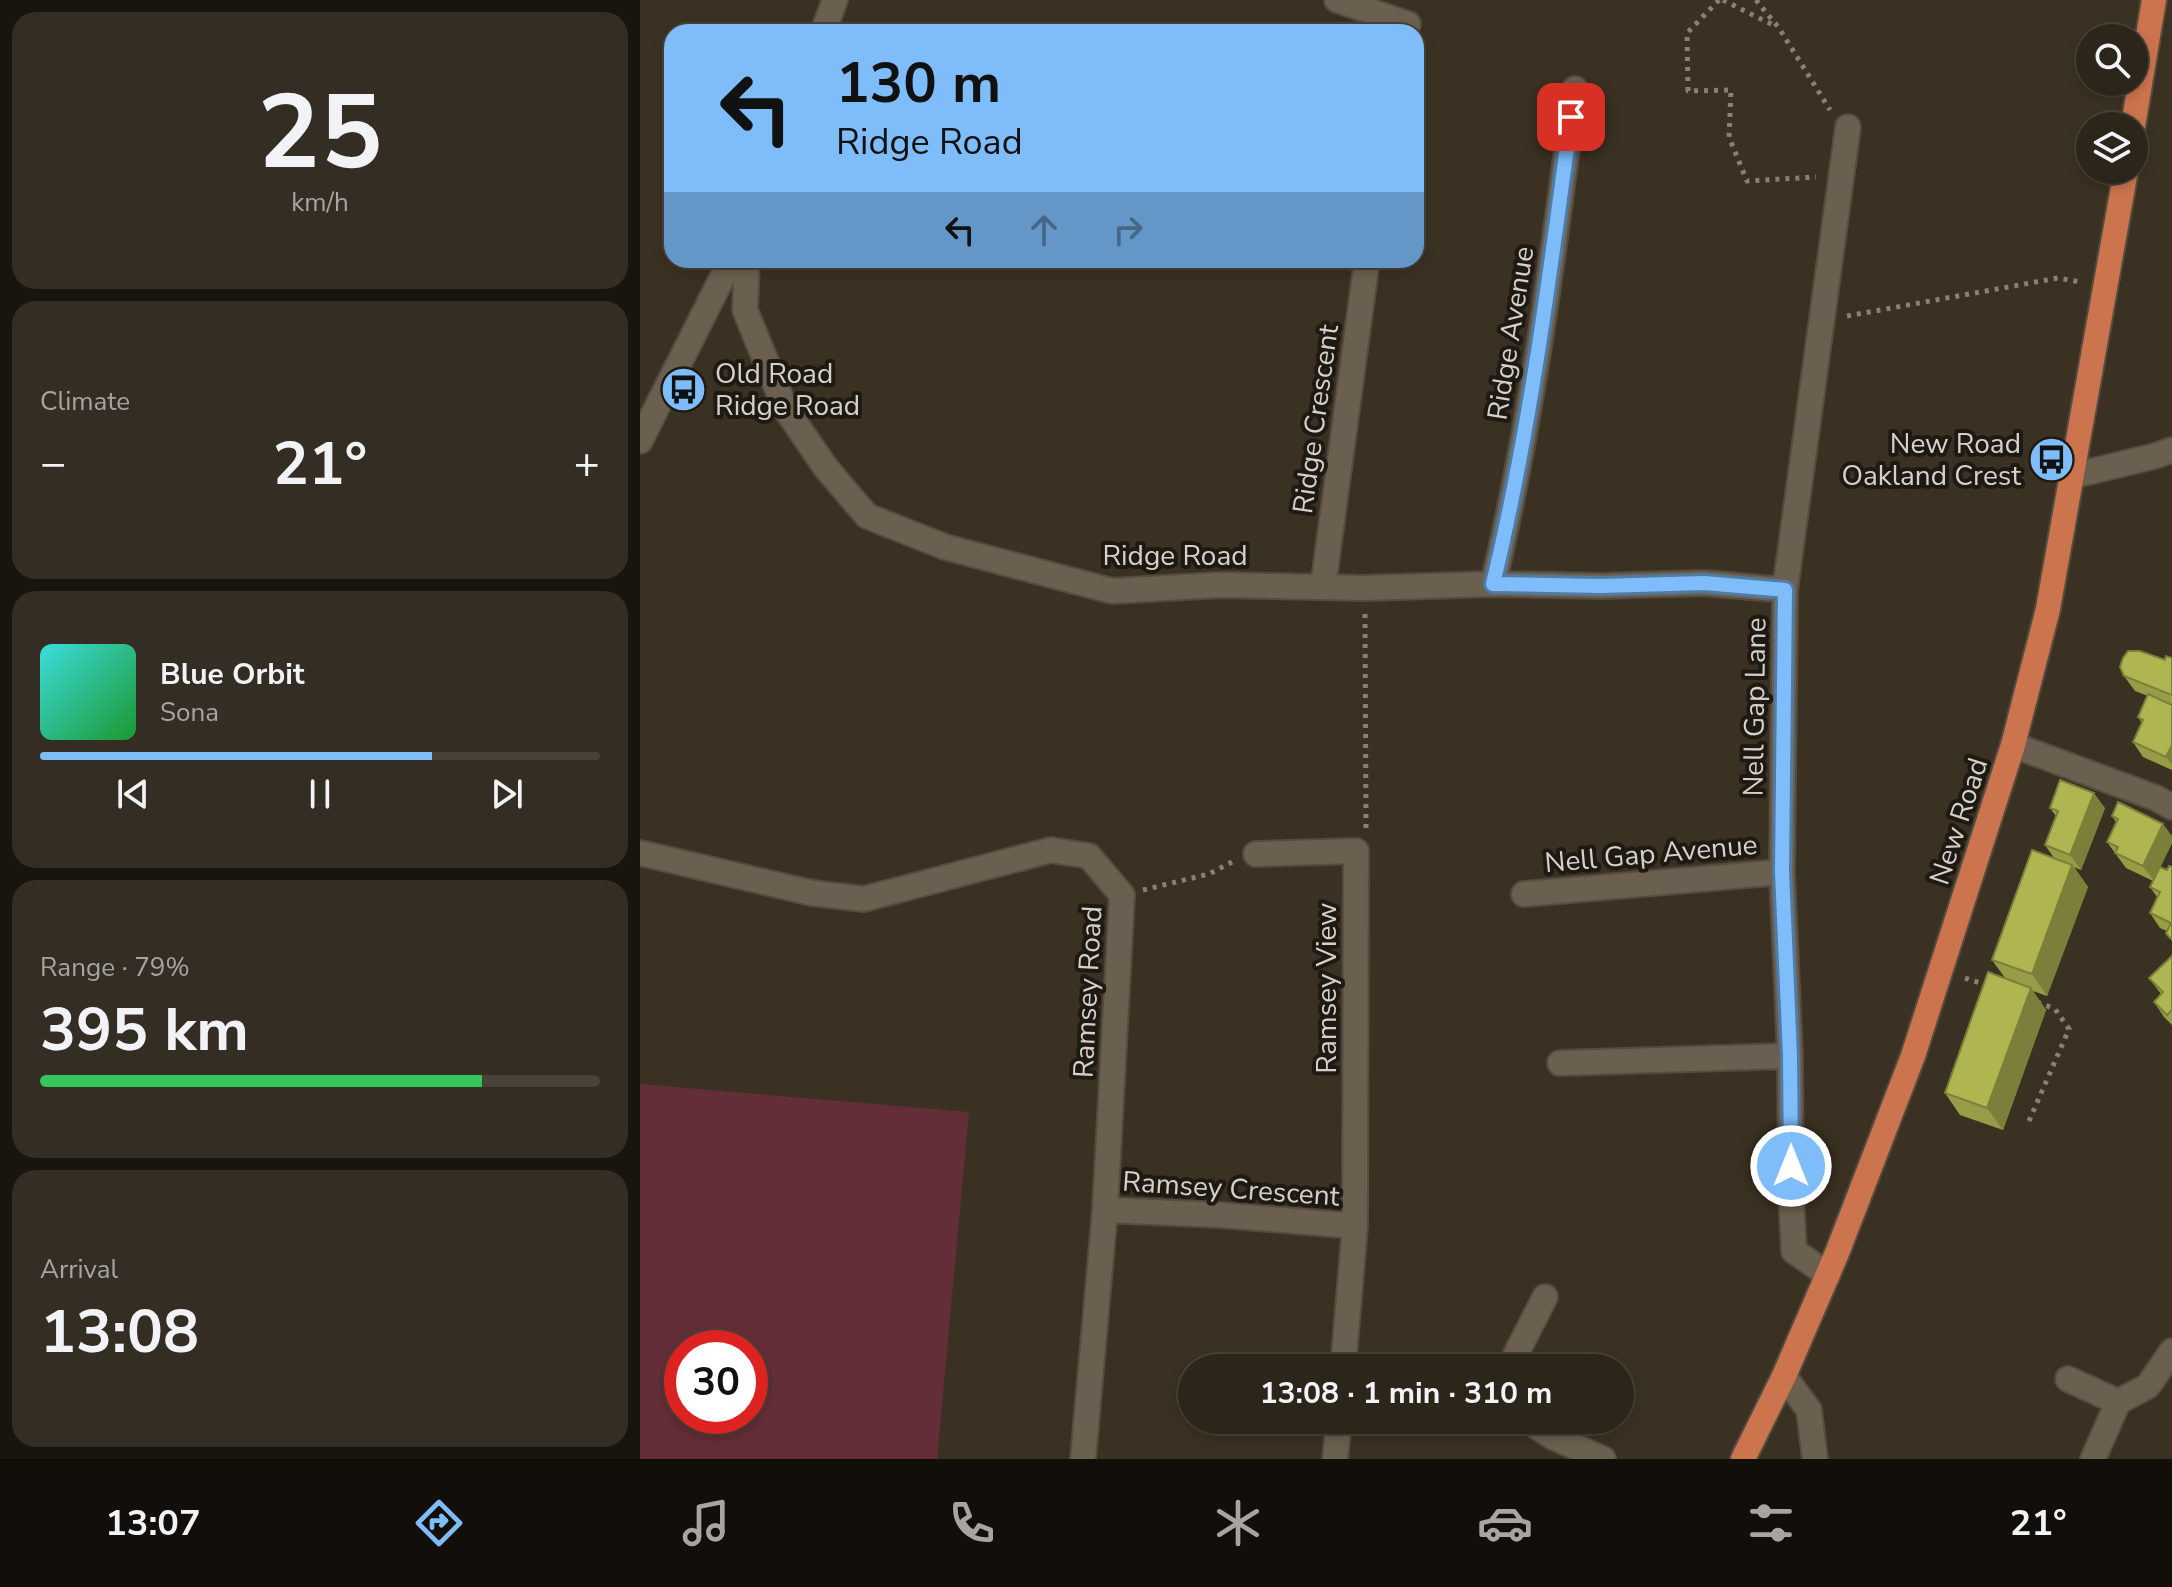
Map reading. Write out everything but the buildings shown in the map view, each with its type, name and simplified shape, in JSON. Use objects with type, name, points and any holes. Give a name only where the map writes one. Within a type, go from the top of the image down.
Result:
[{"type":"highway","points":[[2135,112],[2154,0]]},
{"type":"highway","name":"New Road","points":[[1743,1459],[1784,1376],[1828,1275],[1913,1056],[2013,745],[2048,609],[2124,184]]},
{"type":"street","points":[[826,24],[835,0]]},
{"type":"street","points":[[1337,0],[1398,24]]},
{"type":"street","points":[[1409,24],[1413,0]]},
{"type":"street","name":"Ridge Avenue","points":[[1493,584],[1511,509],[1545,314],[1575,89]]},
{"type":"street","name":"Nell Gap Lane","points":[[1828,1275],[1794,1251],[1782,872],[1785,590],[1848,127]]},
{"type":"street","points":[[640,441],[727,268]]},
{"type":"street","name":"Ridge Road","points":[[747,268],[745,310],[785,408],[826,468],[867,516],[945,547],[1112,591],[1220,585],[1365,588],[1704,583],[1785,590]]},
{"type":"street","name":"Ridge Crescent","points":[[1323,587],[1366,268]]},
{"type":"street","points":[[2072,476],[2172,450]]},
{"type":"street","points":[[2013,745],[2156,798],[2172,807]]},
{"type":"street","name":"Ramsey Road","points":[[640,853],[812,893],[864,899],[1051,850],[1089,856],[1122,895],[1105,1210],[1083,1459]]},
{"type":"street","points":[[1256,854],[1356,851]]},
{"type":"street","name":"Ramsey View","points":[[1355,1226],[1356,851]]},
{"type":"street","name":"Nell Gap Avenue","points":[[1524,894],[1782,872]]},
{"type":"street","points":[[1560,1063],[1790,1056]]},
{"type":"street","name":"Ramsey Crescent","points":[[1105,1210],[1355,1226],[1344,1354]]},
{"type":"street","points":[[1516,1354],[1545,1297]]},
{"type":"street","points":[[2093,1459],[2118,1402],[2148,1386],[2172,1351]]},
{"type":"street","points":[[1784,1376],[1809,1410],[1815,1459]]},
{"type":"street","points":[[2068,1379],[2118,1402]]},
{"type":"street","points":[[1335,1459],[1338,1434]]},
{"type":"street","points":[[1548,1434],[1603,1459]]},
{"type":"path","points":[[1779,28],[1721,0],[1687,33],[1688,91],[1731,90],[1729,137],[1747,181],[1841,175]]},
{"type":"path","points":[[1756,0],[1779,28],[1829,109],[1848,127]]},
{"type":"path","points":[[1823,320],[2058,278],[2106,287]]},
{"type":"path","points":[[1356,851],[1366,830],[1365,588]]},
{"type":"path","points":[[1122,895],[1209,874],[1240,857],[1256,854]]},
{"type":"path","points":[[1941,970],[1998,989]]},
{"type":"path","points":[[2026,999],[2055,1009],[2069,1029],[2029,1121]]},
{"type":"shaded area","points":[[640,1084],[969,1112],[937,1459],[640,1459]]},
{"type":"place","name":"Old Road Ridge Road","points":[[684,389]]},
{"type":"place","name":"New Road Oakland Crest","points":[[2052,459]]},
{"type":"route","points":[[1571,117],[1545,314],[1511,509],[1493,584],[1601,586],[1704,583],[1785,590],[1782,872],[1791,1166]]}]
